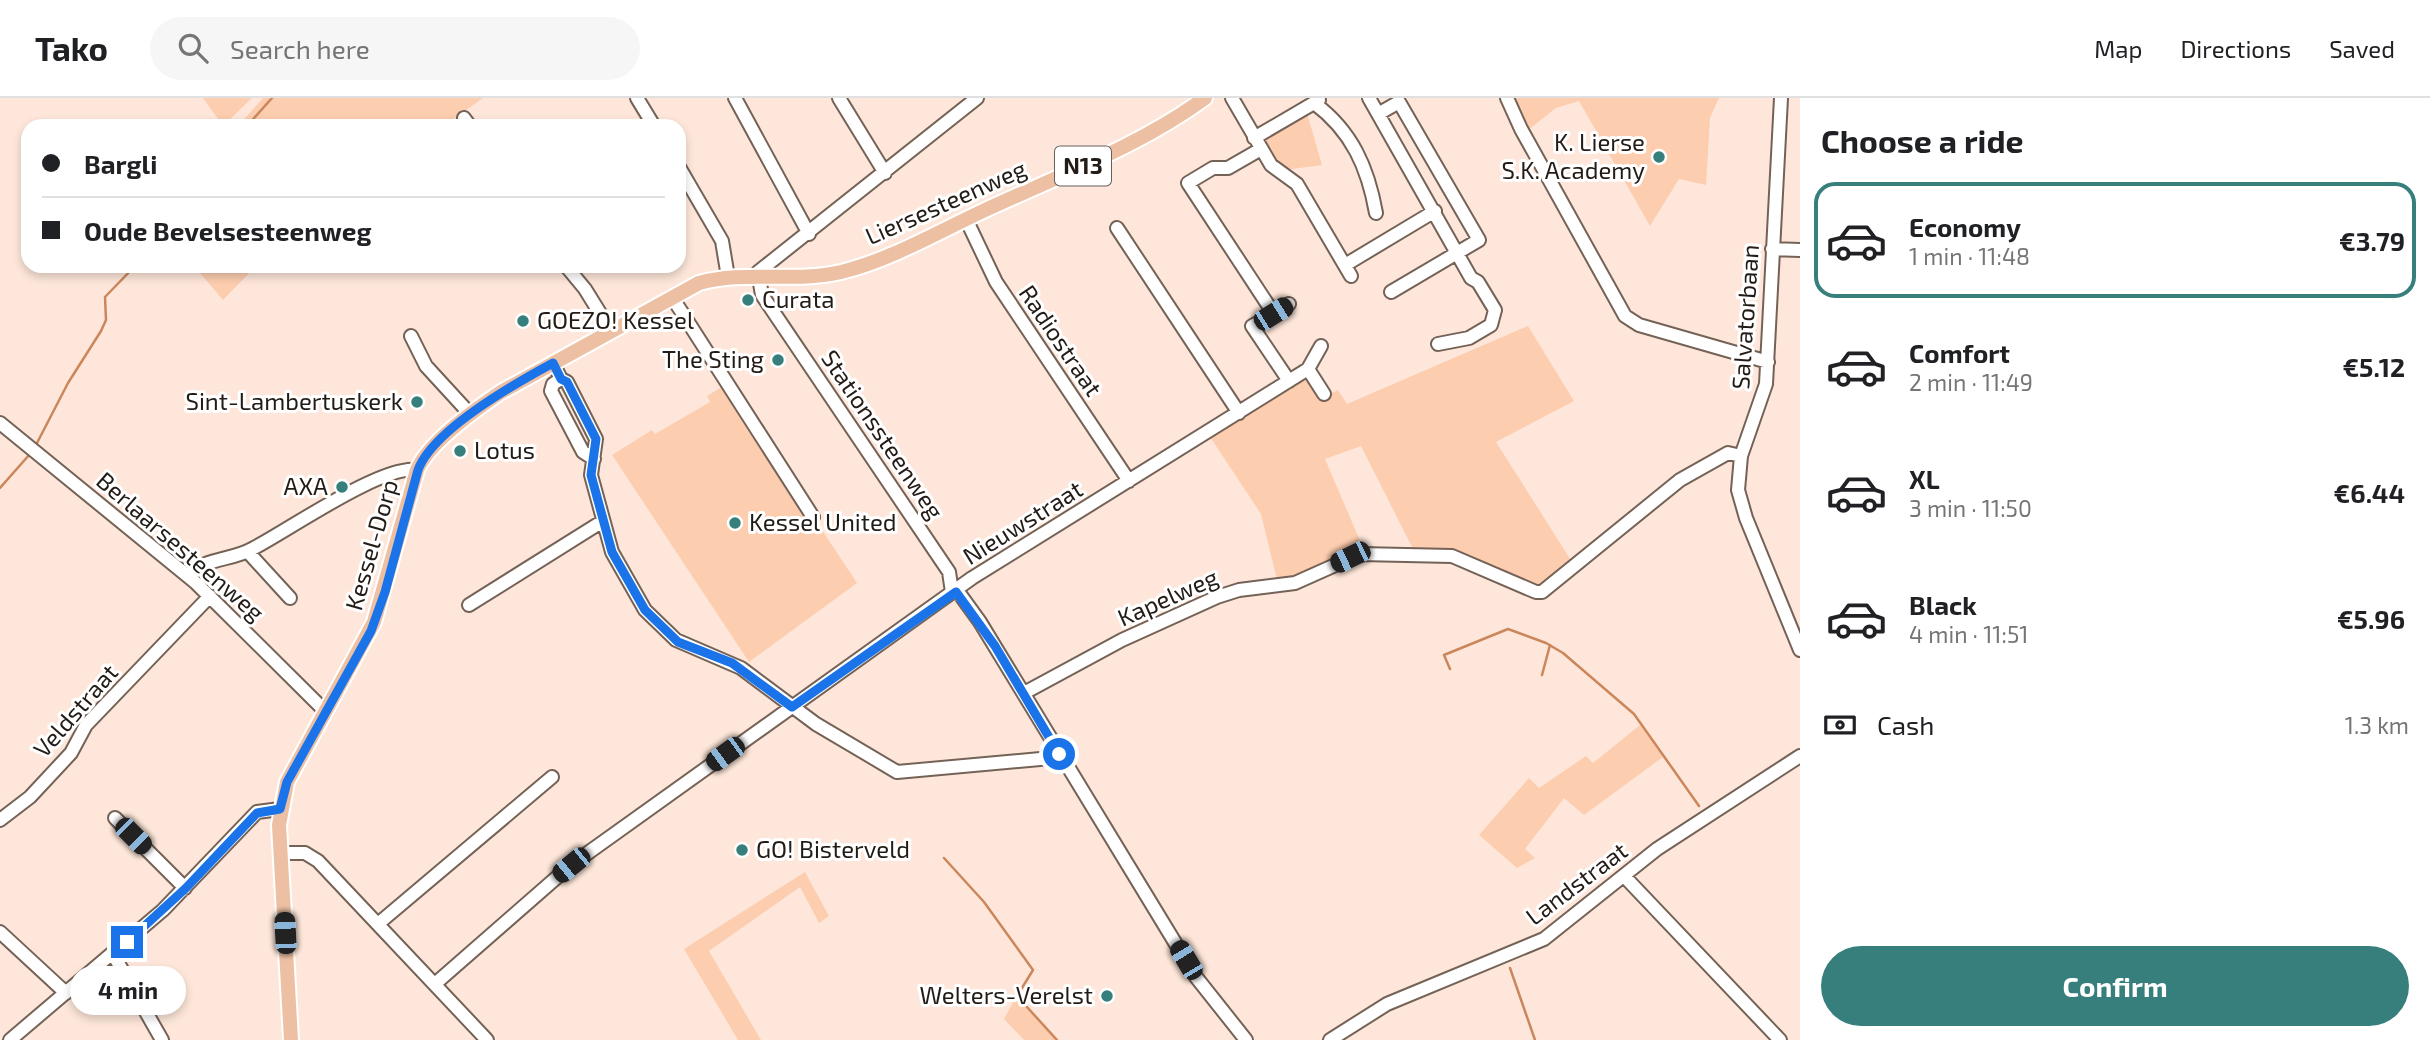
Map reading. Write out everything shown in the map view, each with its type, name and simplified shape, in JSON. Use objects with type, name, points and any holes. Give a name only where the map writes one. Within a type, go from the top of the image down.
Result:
[{"type":"main road","name":"Liersesteenweg","points":[[728,277],[812,276],[843,271],[965,219],[1143,137],[1205,98]]},
{"type":"main road","name":"Kessel-Dorp","points":[[280,809],[287,782],[374,622],[418,470],[426,456],[470,414],[501,392],[699,283],[728,277]]},
{"type":"main road","name":"N13","points":[[280,809],[291,1040]]},
{"type":"street","points":[[637,98],[650,119]]},
{"type":"street","points":[[735,98],[808,234]]},
{"type":"street","points":[[839,98],[885,173]]},
{"type":"street","points":[[757,278],[761,267],[808,234],[977,98]]},
{"type":"street","points":[[1232,98],[1271,165],[1297,184],[1348,270],[1435,211]]},
{"type":"street","points":[[1369,98],[1471,278],[1478,282],[1495,310],[1491,325],[1469,338],[1437,344]]},
{"type":"street","points":[[1507,98],[1521,130],[1625,316],[1639,325],[1768,362]]},
{"type":"street","name":"Salvatorbaan","points":[[1781,98],[1768,362],[1759,410],[1741,456],[1738,490],[1746,518],[1800,650]]},
{"type":"street","points":[[1273,314],[1188,183],[1213,169],[1228,167],[1318,100],[1357,150],[1372,189],[1376,214]]},
{"type":"street","points":[[1378,114],[1399,102],[1479,240],[1391,292]]},
{"type":"street","points":[[686,179],[722,241],[728,277]]},
{"type":"street","name":"Radiostraat","points":[[965,219],[996,282],[1129,481]]},
{"type":"street","points":[[1117,228],[1239,413]]},
{"type":"street","points":[[1772,249],[1800,250]]},
{"type":"street","points":[[572,273],[611,331]]},
{"type":"street","name":"Stationssteenweg","points":[[757,278],[762,295],[949,572],[952,592],[960,593],[1024,692],[1196,977],[1246,1040]]},
{"type":"street","points":[[672,298],[813,517]]},
{"type":"street","points":[[1289,304],[1252,326],[1289,381],[1308,369],[1321,346]]},
{"type":"street","points":[[411,336],[426,366],[470,414]]},
{"type":"street","points":[[553,363],[561,379],[567,382],[596,439],[591,475],[616,562],[645,610],[680,643],[741,668],[792,707],[856,750],[897,772],[1051,758],[1059,754]]},
{"type":"street","points":[[1308,369],[1324,394]]},
{"type":"street","points":[[561,379],[553,384],[551,391],[583,452],[594,459]]},
{"type":"street","name":"Nieuwstraat","points":[[436,983],[571,865],[952,592],[1289,381]]},
{"type":"street","name":"Berlaarsesteenweg","points":[[0,423],[188,576],[325,711]]},
{"type":"street","name":"Kapelweg","points":[[1024,692],[1122,640],[1217,597],[1239,590],[1295,583],[1360,554],[1452,556],[1536,592],[1542,592],[1680,480],[1728,453],[1741,456]]},
{"type":"street","points":[[188,576],[200,565],[248,552],[335,501],[404,470],[418,470]]},
{"type":"street","points":[[469,605],[603,522]]},
{"type":"street","points":[[248,552],[290,598]]},
{"type":"street","points":[[971,610],[971,592],[982,573]]},
{"type":"street","name":"Veldstraat","points":[[0,820],[30,797],[71,753],[86,725],[210,596]]},
{"type":"street","name":"Landstraat","points":[[1330,1040],[1387,1004],[1544,939],[1657,849],[1800,756]]},
{"type":"street","points":[[379,923],[552,777]]},
{"type":"street","points":[[10,1040],[113,954],[186,888],[257,813],[280,809]]},
{"type":"street","points":[[115,818],[186,888]]},
{"type":"street","points":[[280,853],[305,853],[314,858],[379,923],[487,1040]]},
{"type":"street","points":[[1624,876],[1780,1040]]},
{"type":"street","points":[[0,932],[66,993]]},
{"type":"street","points":[[113,954],[162,1040]]},
{"type":"shaded area","points":[[203,98],[252,98],[230,119],[218,119]]},
{"type":"shaded area","points":[[263,98],[483,98],[454,119],[244,119]]},
{"type":"shaded area","name":"K. Lierse S.K. Academy","points":[[1510,98],[1719,98],[1710,118],[1706,185],[1679,179],[1650,226],[1579,101],[1556,108],[1527,131]]},
{"type":"shaded area","points":[[1307,113],[1322,165],[1285,170],[1275,162],[1264,138]]},
{"type":"shaded area","points":[[200,273],[249,273],[223,300]]},
{"type":"shaded area","points":[[1528,326],[1574,401],[1496,442],[1572,562],[1538,587],[1414,551],[1361,446],[1325,459],[1364,550],[1278,584],[1261,514],[1210,437],[1306,379],[1321,398],[1338,390],[1347,404]]},
{"type":"shaded area","name":"Kessel United","points":[[725,385],[814,523],[818,524],[857,583],[749,662],[612,455],[652,430],[655,434],[710,402],[707,396]]},
{"type":"shaded area","points":[[1640,725],[1663,757],[1584,815],[1564,798],[1525,849],[1535,858],[1517,868],[1479,835],[1529,778],[1539,788],[1586,756],[1593,763]]},
{"type":"shaded area","points":[[805,872],[829,916],[819,923],[800,887],[709,951],[761,1040],[738,1040],[684,949]]},
{"type":"shaded area","points":[[1016,997],[1058,1040],[1024,1040],[1004,1019]]},
{"type":"waterway","points":[[253,119],[272,98]]},
{"type":"waterway","points":[[37,443],[68,383],[101,331],[106,320],[105,297],[128,273]]},
{"type":"waterway","points":[[0,488],[30,454]]},
{"type":"waterway","points":[[1450,669],[1444,655],[1508,629],[1546,643],[1563,653],[1634,714],[1699,806]]},
{"type":"waterway","points":[[1542,675],[1550,645]]},
{"type":"waterway","points":[[944,858],[984,902],[1033,970],[1017,996],[1057,1040]]},
{"type":"waterway","points":[[1510,968],[1535,1040]]},
{"type":"place","name":"K. Lierse S.K. Academy","points":[[1659,157]]},
{"type":"place","name":"Curata","points":[[748,300]]},
{"type":"place","name":"GOEZO! Kessel","points":[[523,321]]},
{"type":"place","name":"The Sting","points":[[778,360]]},
{"type":"place","name":"Sint-Lambertuskerk","points":[[417,402]]},
{"type":"place","name":"Lotus","points":[[460,451]]},
{"type":"place","name":"AXA","points":[[342,487]]},
{"type":"place","name":"Kessel United","points":[[735,523]]},
{"type":"place","name":"GO! Bisterveld","points":[[742,850]]},
{"type":"place","name":"Welters-Verelst","points":[[1107,996]]},
{"type":"route","points":[[127,942],[186,888],[257,813],[280,809],[287,782],[371,631],[402,535],[418,470],[426,456],[481,405],[553,363],[561,379],[567,382],[596,439],[597,449],[591,475],[616,562],[645,610],[676,640],[741,668],[792,707],[952,592],[960,593],[1024,692],[1059,754]]}]
